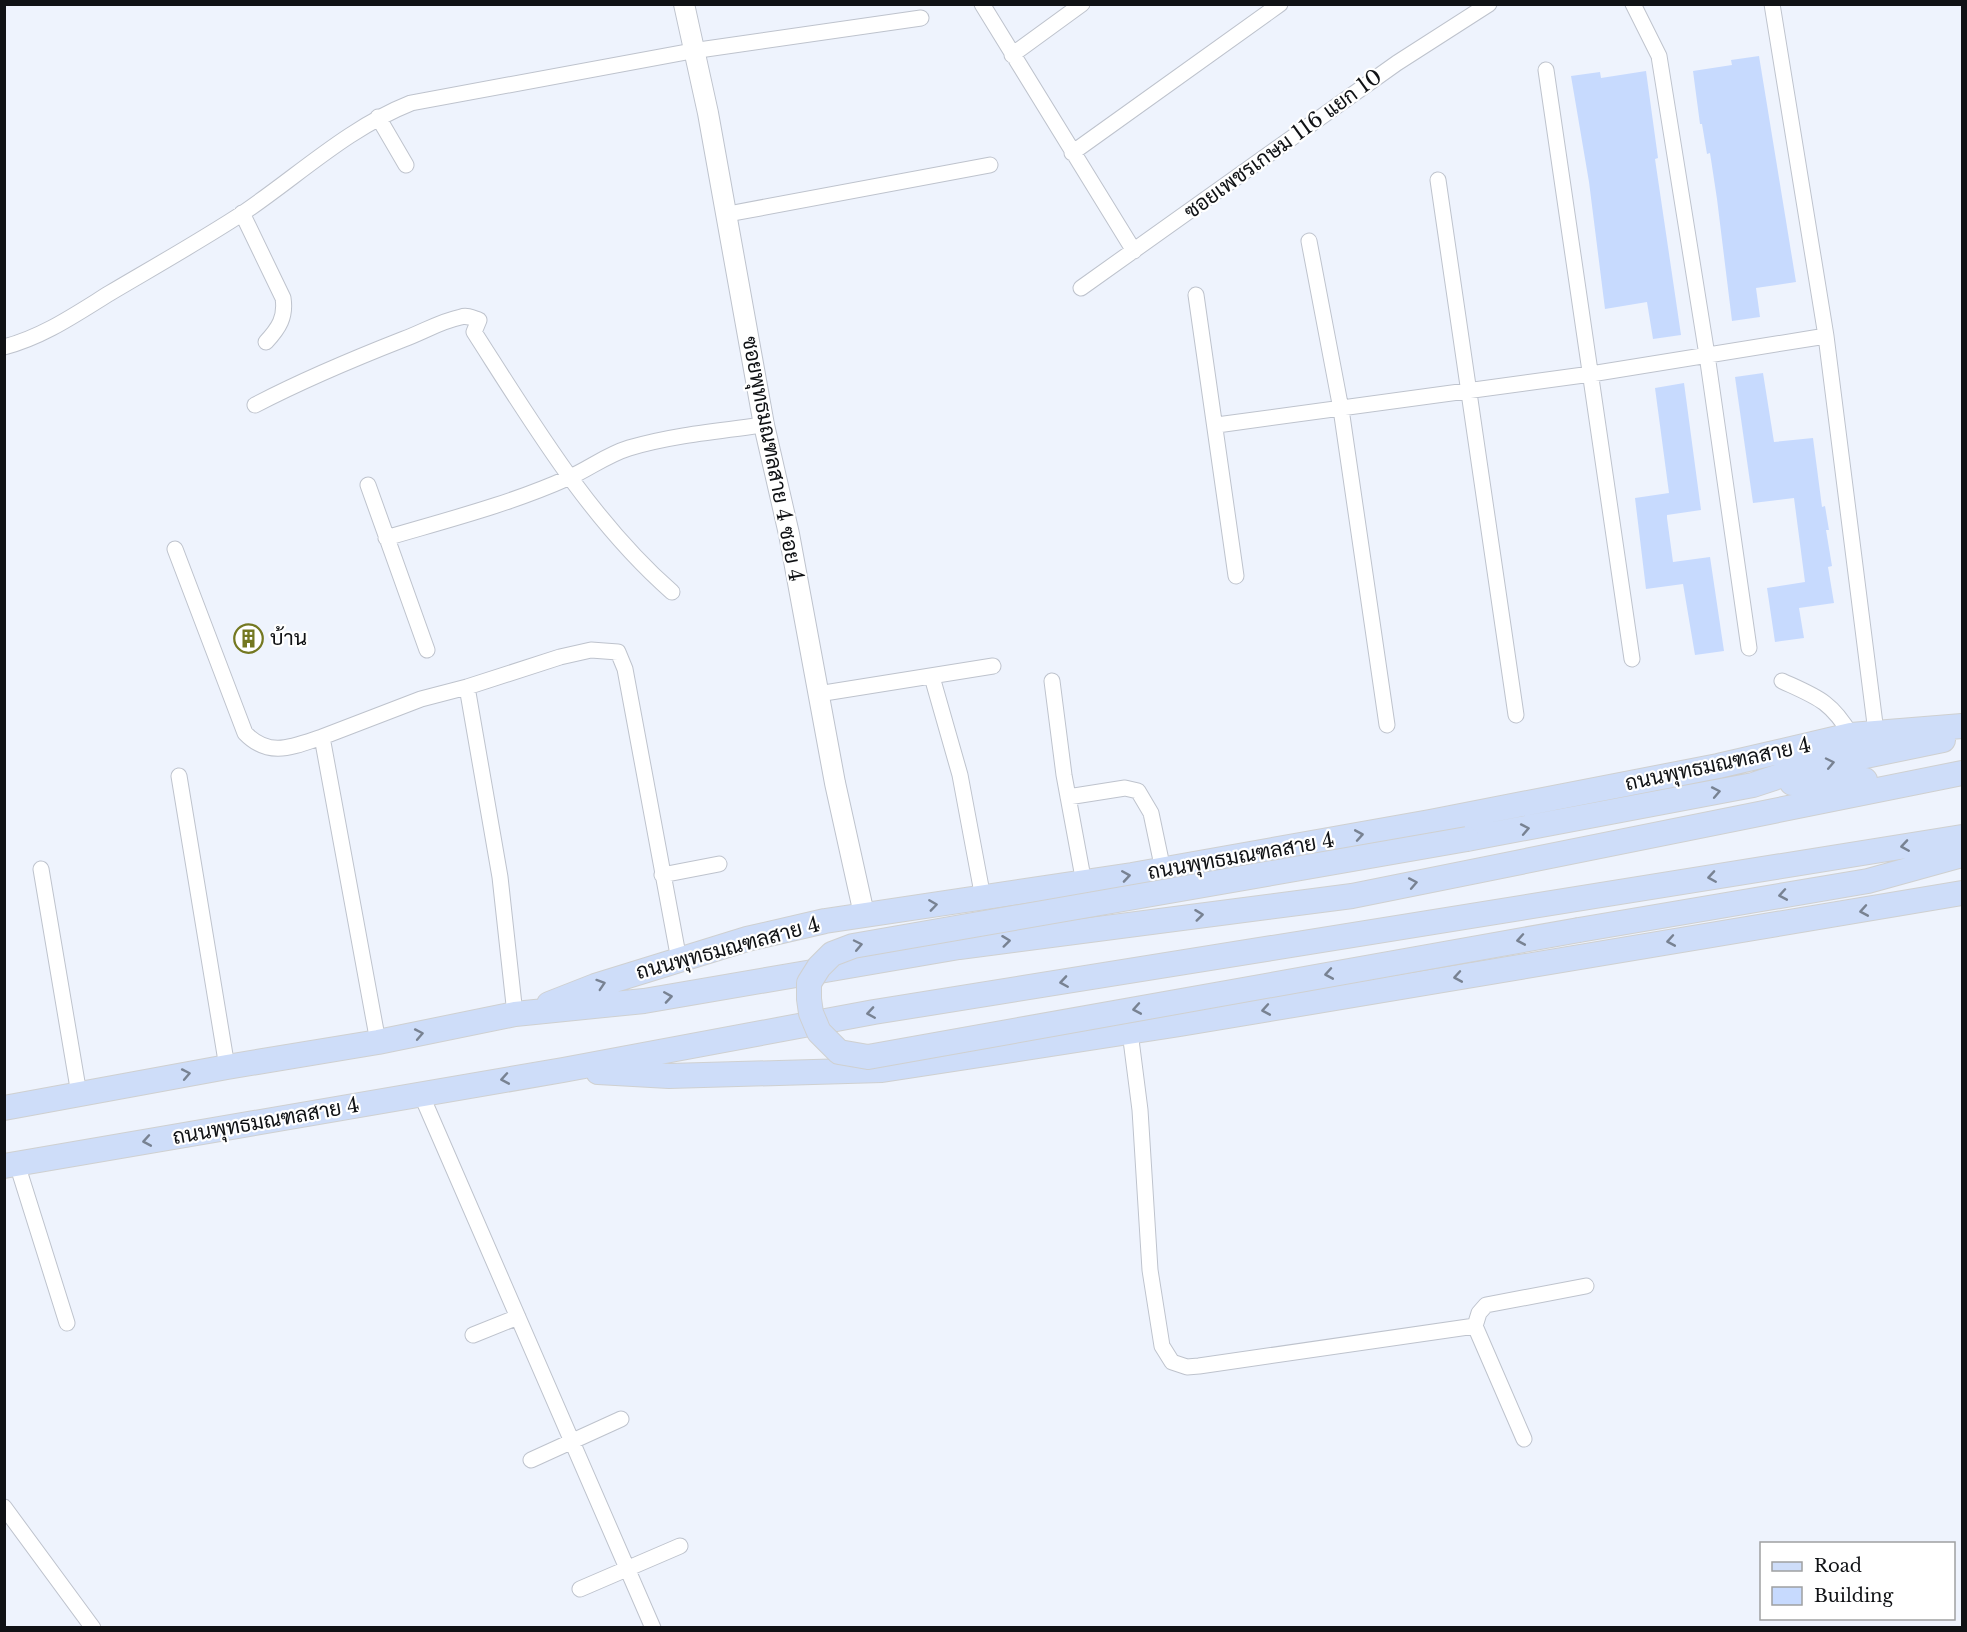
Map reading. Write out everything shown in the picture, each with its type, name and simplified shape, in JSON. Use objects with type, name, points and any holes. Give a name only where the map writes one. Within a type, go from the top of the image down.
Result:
[{"type":"main road","name":"ถนนพุทธมณฑลสาย 4","points":[[521,1014],[595,986],[747,939],[864,914],[1163,870],[1488,811],[1718,766],[1851,735],[1962,726]]},
{"type":"main road","points":[[1962,735],[1798,770],[1753,785],[1467,839],[853,946],[832,954],[819,967],[809,984],[811,1013],[819,1032],[839,1052],[868,1057],[1579,930],[1868,881],[1962,873]]},
{"type":"main road","name":"ถนนพุทธมณฑลสาย 4","points":[[4,1108],[227,1066],[378,1042],[521,1014],[644,1001],[959,947],[1352,896],[1952,775]]},
{"type":"main road","points":[[1753,785],[1952,775]]},
{"type":"main road","name":"ถนนพุทธมณฑลสาย 4","points":[[11,1165],[563,1070],[874,1012],[1962,837]]},
{"type":"main road","points":[[1868,881],[1962,855]]},
{"type":"main road","name":"ถนนพุทธมณฑลสาย 4","points":[[563,1070],[669,1076],[882,1070],[1130,1032],[1962,893]]},
{"type":"street","name":"ซอยพุทธมณฑลสาย 4 ซอย 4","points":[[684,4],[692,51],[708,113],[728,214],[764,425],[789,534],[818,694],[864,914]]},
{"type":"street","points":[[981,4],[1134,251]]},
{"type":"street","points":[[1012,55],[1082,4]]},
{"type":"street","points":[[1072,153],[1280,4]]},
{"type":"street","name":"ซอยเพชรเกษม 116 แยก 10","points":[[1081,288],[1396,63],[1489,4]]},
{"type":"street","points":[[1633,4],[1659,56],[1707,355],[1749,648]]},
{"type":"street","points":[[1772,4],[1826,336],[1876,732]]},
{"type":"street","points":[[4,347],[36,337],[243,213],[352,132],[382,115],[411,104],[692,51],[921,18]]},
{"type":"street","points":[[1546,70],[1632,659]]},
{"type":"street","points":[[382,115],[405,165]]},
{"type":"street","points":[[728,214],[990,165]]},
{"type":"street","points":[[1438,180],[1516,715]]},
{"type":"street","points":[[243,213],[283,298],[285,312],[282,321],[266,342]]},
{"type":"street","points":[[1310,241],[1341,409],[1388,725]]},
{"type":"street","points":[[1196,295],[1217,425],[1236,576]]},
{"type":"street","points":[[255,405],[297,383],[446,321],[463,316],[478,320],[474,333],[570,477],[643,567],[672,592]]},
{"type":"street","points":[[1217,425],[1591,374],[1826,336]]},
{"type":"street","points":[[386,538],[497,505],[570,477],[592,463],[630,448],[677,436],[764,425]]},
{"type":"street","points":[[368,485],[427,650]]},
{"type":"street","points":[[175,549],[245,733],[256,744],[266,748],[283,748],[322,737],[421,699],[467,687],[560,657],[591,650],[618,652],[625,669],[679,960]]},
{"type":"street","points":[[818,694],[993,666]]},
{"type":"street","points":[[932,677],[960,775],[983,898]]},
{"type":"street","points":[[1052,681],[1068,797],[1084,883]]},
{"type":"street","points":[[1782,681],[1824,700],[1838,713],[1851,735]]},
{"type":"street","points":[[467,687],[521,1014]]},
{"type":"street","points":[[322,737],[378,1042]]},
{"type":"street","points":[[179,776],[227,1066]]},
{"type":"street","points":[[1068,797],[1125,788],[1138,791],[1151,813],[1163,870]]},
{"type":"street","points":[[662,875],[718,864]]},
{"type":"street","points":[[41,869],[79,1094]]},
{"type":"street","points":[[1130,1032],[1140,1110],[1150,1270],[1162,1346],[1172,1362],[1187,1367],[1199,1366],[1475,1326]]},
{"type":"street","points":[[421,1094],[653,1628]]},
{"type":"street","points":[[11,1165],[67,1323]]},
{"type":"street","points":[[1524,1440],[1475,1326],[1479,1313],[1486,1305],[1586,1286]]},
{"type":"street","points":[[473,1335],[518,1317]]},
{"type":"street","points":[[531,1460],[621,1419]]},
{"type":"street","points":[[4,1507],[93,1628]]},
{"type":"street","points":[[580,1589],[680,1546]]},
{"type":"building","points":[[1759,56],[1796,282],[1756,288],[1760,317],[1732,321],[1710,153],[1707,154],[1702,124],[1700,124],[1693,71],[1732,65],[1731,60]]},
{"type":"building","points":[[1646,71],[1658,158],[1655,159],[1681,335],[1653,339],[1647,302],[1605,309],[1589,182],[1571,76],[1600,72],[1601,78]]},
{"type":"building","points":[[1763,373],[1774,442],[1813,438],[1822,507],[1825,506],[1829,530],[1826,530],[1832,566],[1828,567],[1834,603],[1799,608],[1804,638],[1775,642],[1767,588],[1805,582],[1794,498],[1753,503],[1735,377]]},
{"type":"building","points":[[1684,383],[1701,510],[1667,515],[1673,562],[1710,557],[1724,651],[1695,655],[1683,584],[1646,589],[1635,498],[1669,493],[1655,388]]},
{"type":"place","name":"บ้าน","points":[[249,638]]}]
